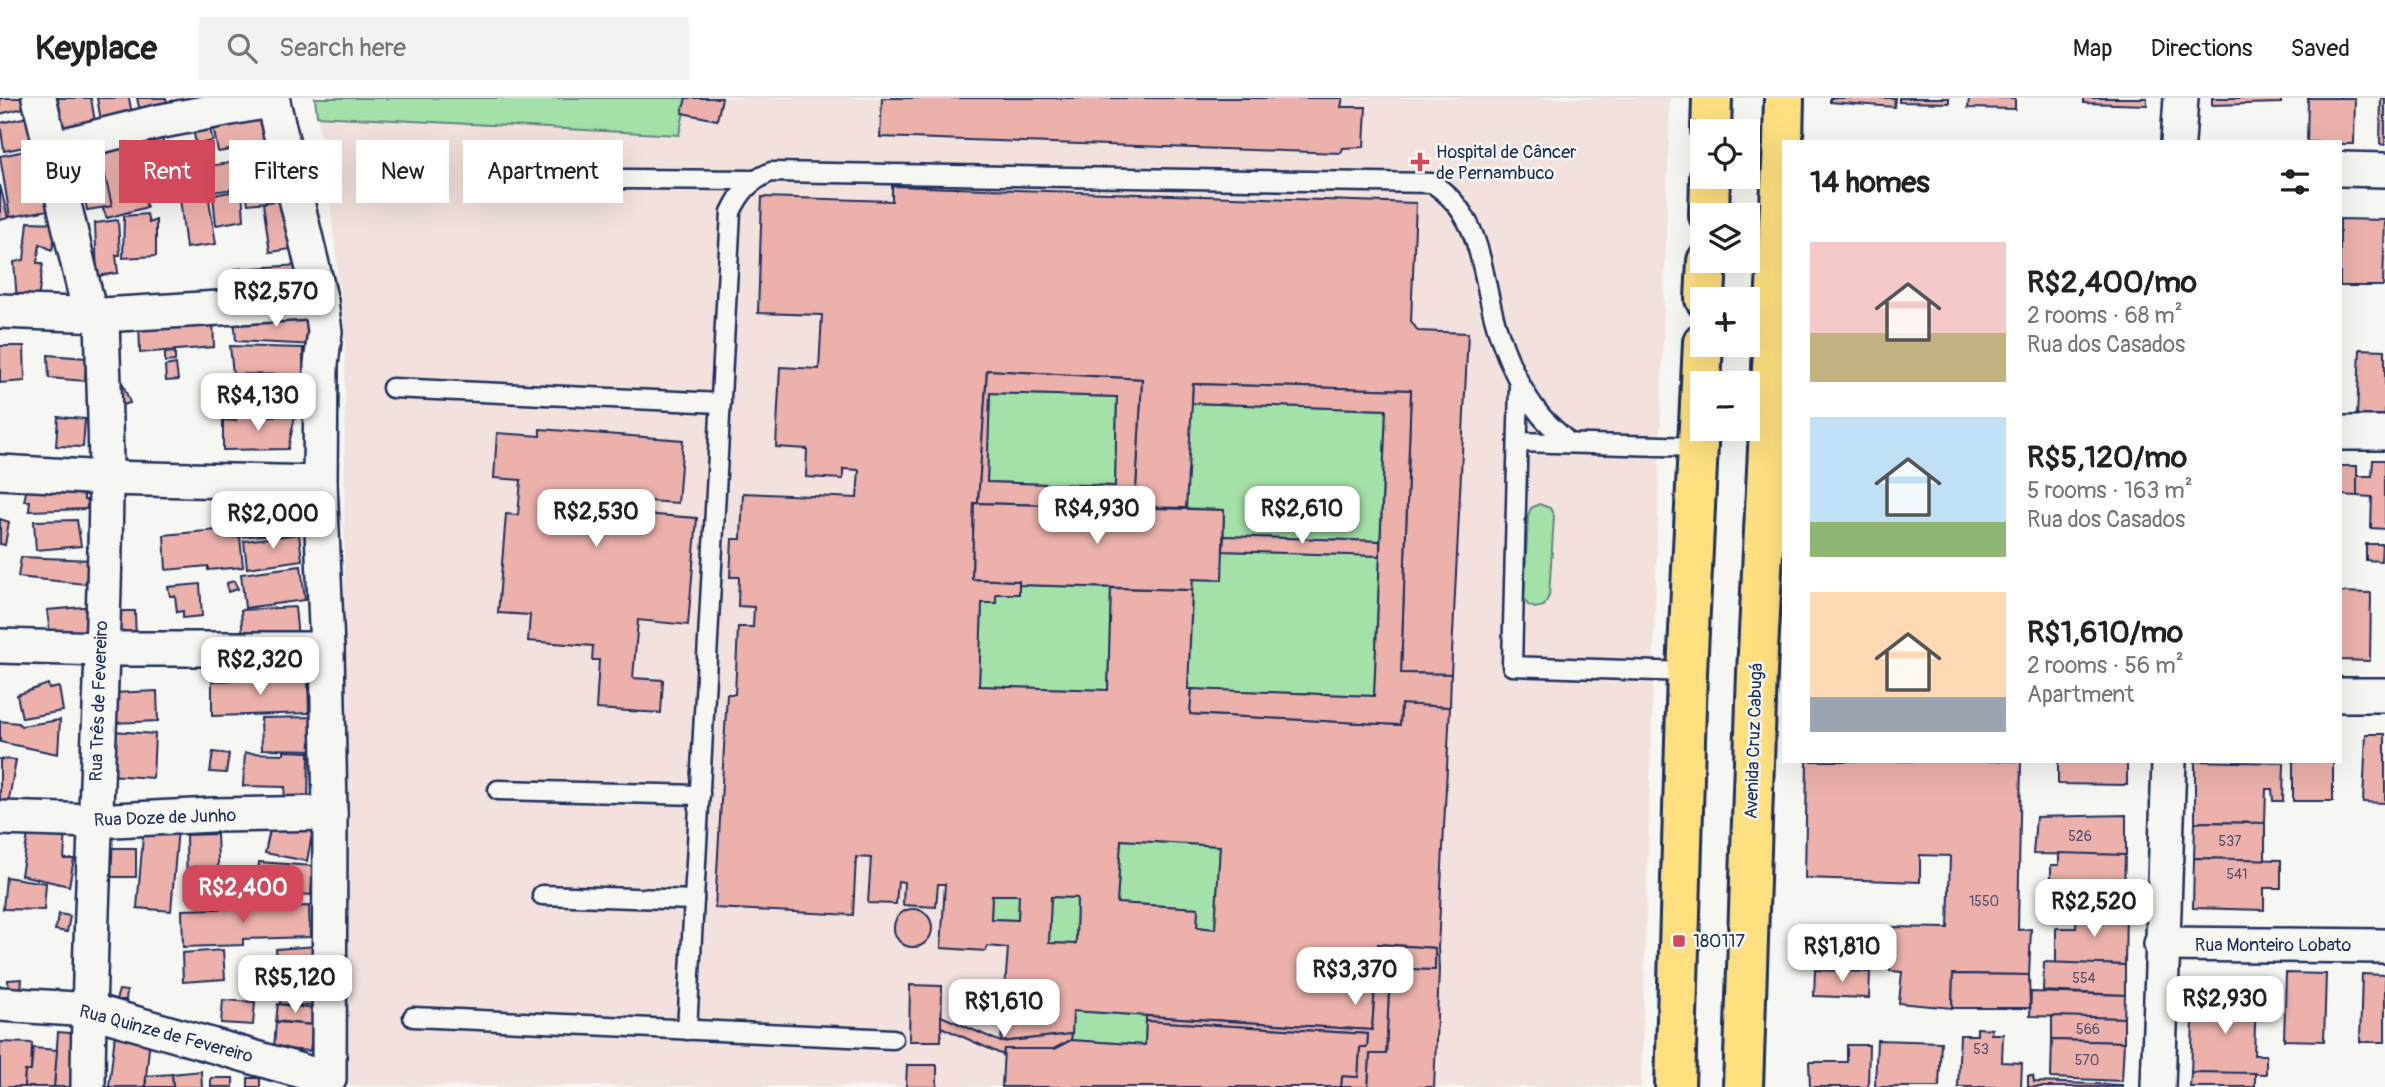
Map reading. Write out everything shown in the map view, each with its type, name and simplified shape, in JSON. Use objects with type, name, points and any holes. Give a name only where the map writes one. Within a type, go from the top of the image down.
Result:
[{"type":"main road","points":[[1712,98],[1712,119]]},
{"type":"main road","name":"Avenida Cruz Cabugá","points":[[1783,140],[1784,98]]},
{"type":"main road","name":"Avenida Cruz Cabugá","points":[[1743,1087],[1758,633],[1782,163]]},
{"type":"main road","points":[[1675,1087],[1687,671],[1702,357]]},
{"type":"street","name":"Rua Três de Fevereiro","points":[[39,98],[50,140]]},
{"type":"street","points":[[2178,140],[2181,98]]},
{"type":"street","points":[[84,140],[272,99],[321,302],[324,332],[321,364],[320,483],[330,813],[329,1083]]},
{"type":"street","points":[[2342,169],[2385,170]]},
{"type":"street","name":"Rua Três de Fevereiro","points":[[67,203],[96,314],[106,478],[88,1087]]},
{"type":"street","points":[[0,311],[96,314],[321,302]]},
{"type":"street","points":[[2342,433],[2385,433]]},
{"type":"street","points":[[0,472],[106,478],[320,483]]},
{"type":"street","points":[[0,646],[327,649]]},
{"type":"street","points":[[2342,695],[2385,695]]},
{"type":"street","points":[[2158,1087],[2169,763]]},
{"type":"street","name":"Rua Doze de Junho","points":[[0,818],[94,821],[330,813]]},
{"type":"street","name":"Rua Monteiro Lobato","points":[[2161,944],[2385,946]]},
{"type":"street","name":"Rua Quinze de Fevereiro","points":[[0,1004],[89,1010],[329,1083]]},
{"type":"lane","points":[[687,1030],[731,212],[740,193],[753,180],[771,172],[1432,183],[1453,199],[1472,232],[1486,273],[1496,328],[1519,383],[1542,418],[1569,443]]},
{"type":"lane","points":[[623,179],[753,180]]},
{"type":"lane","points":[[1519,383],[1512,666],[1687,671]]},
{"type":"lane","points":[[392,388],[721,403]]},
{"type":"lane","points":[[1518,442],[1698,447]]},
{"type":"lane","points":[[498,790],[700,795]]},
{"type":"lane","points":[[542,895],[694,900]]},
{"type":"lane","points":[[413,1017],[893,1039]]},
{"type":"shaded area","points":[[687,98],[1670,98],[1641,1087],[343,1086],[345,331],[330,203],[342,203],[342,140],[321,140],[317,116],[678,135]]},
{"type":"green space","points":[[315,98],[687,98],[679,135],[317,116]]},
{"type":"green space","points":[[990,393],[1117,397],[1115,486],[987,482]]},
{"type":"green space","points":[[1190,403],[1386,410],[1380,541],[1224,536],[1224,510],[1186,508]]},
{"type":"green space","points":[[1539,504],[1550,508],[1554,516],[1549,596],[1544,606],[1535,608],[1528,605],[1524,599],[1528,516],[1531,508]]},
{"type":"green space","points":[[1223,551],[1380,556],[1374,696],[1188,689],[1193,579],[1221,580]]},
{"type":"green space","points":[[1019,585],[1111,588],[1108,690],[979,686],[982,603],[996,594],[1018,594]]},
{"type":"green space","points":[[1121,840],[1220,846],[1215,929],[1197,927],[1198,908],[1117,903]]},
{"type":"green space","points":[[992,895],[1019,895],[1018,920],[991,919]]},
{"type":"green space","points":[[1051,897],[1077,898],[1076,944],[1049,943]]},
{"type":"green space","points":[[1073,1011],[1146,1016],[1145,1045],[1071,1040]]},
{"type":"building","points":[[0,98],[29,98],[31,106],[0,114]]},
{"type":"building","points":[[54,98],[91,98],[96,128],[60,134]]},
{"type":"building","points":[[97,98],[129,98],[133,120],[102,126]]},
{"type":"building","points":[[137,98],[166,98],[170,114],[142,120]]},
{"type":"building","points":[[686,98],[722,98],[717,120],[682,113]]},
{"type":"building","points":[[882,98],[1343,98],[1341,107],[1366,107],[1364,147],[1343,148],[1341,153],[880,137]]},
{"type":"building","points":[[1830,98],[1895,98],[1894,107],[1830,102]]},
{"type":"building","points":[[1899,98],[1949,98],[1949,103],[1899,102]]},
{"type":"building","points":[[1969,98],[2015,98],[2015,109],[1968,108]]},
{"type":"building","points":[[2084,98],[2147,98],[2147,105],[2084,103]]},
{"type":"building","points":[[2212,98],[2281,98],[2281,103],[2212,105]]},
{"type":"building","points":[[2308,98],[2355,98],[2354,144],[2342,144],[2342,140],[2307,140]]},
{"type":"building","points":[[2381,98],[2385,98],[2385,145],[2380,144]]},
{"type":"building","points":[[271,111],[275,140],[229,140],[229,150],[218,152],[212,120]]},
{"type":"building","points":[[28,117],[33,140],[21,140],[21,148],[4,151],[0,123]]},
{"type":"building","points":[[191,119],[208,120],[213,140],[195,140]]},
{"type":"building","points":[[159,125],[162,140],[132,140],[130,131]]},
{"type":"building","points":[[128,133],[129,140],[119,140],[119,203],[145,203],[147,207],[107,218],[102,207],[112,206],[105,180],[105,140]]},
{"type":"building","points":[[21,152],[21,203],[53,203],[54,209],[10,217],[0,156]]},
{"type":"building","points":[[229,163],[229,190],[215,192],[215,165]]},
{"type":"building","points":[[105,175],[112,206],[87,210],[86,203],[105,203]]},
{"type":"building","points":[[0,185],[8,218],[0,220]]},
{"type":"building","points":[[892,186],[1416,203],[1411,321],[1418,331],[1468,333],[1451,674],[1401,673],[1411,390],[1193,384],[1186,508],[1135,507],[1142,379],[987,370],[978,503],[974,503],[972,579],[1019,581],[1019,594],[996,594],[996,603],[982,603],[979,686],[1108,690],[1111,588],[1192,590],[1188,689],[1192,689],[1190,714],[1400,725],[1401,704],[1450,707],[1434,1087],[1368,1087],[1370,1054],[1386,1054],[1390,968],[1435,970],[1435,948],[1378,944],[1372,1030],[1073,1011],[1072,1034],[1001,1042],[1008,948],[987,946],[986,951],[941,948],[945,884],[938,884],[936,907],[903,905],[904,882],[898,881],[896,904],[868,903],[871,858],[856,857],[853,915],[715,908],[727,694],[735,694],[738,627],[753,627],[754,607],[738,606],[739,577],[730,577],[732,539],[741,539],[743,493],[857,498],[859,470],[843,469],[843,479],[806,477],[807,449],[776,447],[780,367],[819,369],[822,315],[758,313],[762,197],[892,201]],"holes":[[[1121,840],[1220,846],[1215,929],[1197,927],[1198,908],[1117,903]],[[992,895],[1019,895],[1018,920],[991,919]],[[1051,897],[1077,898],[1076,944],[1049,943]]]},
{"type":"building","points":[[229,192],[229,203],[243,203],[244,220],[216,225],[215,195]]},
{"type":"building","points":[[181,203],[210,203],[216,244],[186,248]]},
{"type":"building","points":[[263,203],[294,203],[298,248],[270,252]]},
{"type":"building","points":[[147,214],[149,223],[156,220],[156,256],[123,258],[124,216]]},
{"type":"building","points":[[2342,219],[2385,220],[2383,286],[2342,286]]},
{"type":"building","points":[[118,220],[118,273],[97,276],[95,223]]},
{"type":"building","points":[[28,222],[58,223],[52,250],[40,244],[37,263],[43,263],[38,300],[17,301],[14,262],[24,260]]},
{"type":"building","points":[[300,265],[303,300],[236,303],[235,269]]},
{"type":"building","points":[[313,314],[316,345],[236,341],[234,316]]},
{"type":"building","points":[[213,316],[214,347],[140,353],[139,317]]},
{"type":"building","points":[[0,346],[24,346],[25,381],[0,383]]},
{"type":"building","points":[[230,346],[303,348],[303,375],[233,374]]},
{"type":"building","points":[[2360,349],[2385,350],[2385,416],[2357,415]]},
{"type":"building","points":[[175,352],[175,361],[165,362],[165,353]]},
{"type":"building","points":[[48,355],[86,358],[85,381],[49,378]]},
{"type":"building","points":[[176,364],[178,380],[166,381],[165,366]]},
{"type":"building","points":[[987,370],[1142,379],[1135,507],[978,503]],"holes":[[[990,393],[1117,397],[1115,486],[987,482]]]},
{"type":"building","points":[[234,376],[303,376],[305,410],[266,414],[264,405],[234,406]]},
{"type":"building","points":[[123,384],[130,403],[109,408],[106,386]]},
{"type":"building","points":[[1193,384],[1411,390],[1401,673],[1451,674],[1450,707],[1401,704],[1400,725],[1190,714],[1192,689],[1374,696],[1386,410],[1192,403]]},
{"type":"building","points":[[235,416],[295,416],[288,449],[223,450],[223,420],[236,421]]},
{"type":"building","points":[[58,417],[85,419],[83,447],[56,446]]},
{"type":"building","points":[[540,429],[683,440],[678,503],[616,499],[615,512],[697,518],[688,625],[638,620],[633,678],[663,680],[661,713],[596,709],[599,660],[592,660],[593,646],[528,641],[530,615],[498,613],[506,514],[518,515],[521,480],[494,478],[497,433],[540,436]]},
{"type":"building","points":[[2373,460],[2385,460],[2385,529],[2371,528],[2372,497],[2357,496],[2357,476],[2372,476]]},
{"type":"building","points":[[2342,466],[2357,466],[2357,496],[2342,495]]},
{"type":"building","points":[[28,484],[84,486],[84,500],[89,500],[86,509],[29,511],[30,501],[24,501]]},
{"type":"building","points":[[276,493],[277,507],[218,512],[217,498]]},
{"type":"building","points":[[974,503],[1224,510],[1222,580],[1193,579],[1192,590],[1019,585],[1019,581],[972,579]]},
{"type":"building","points":[[288,507],[291,533],[221,538],[218,512]]},
{"type":"building","points":[[0,519],[9,522],[5,545],[0,544]]},
{"type":"building","points":[[77,520],[81,546],[36,550],[34,521]]},
{"type":"building","points":[[217,530],[221,538],[240,537],[243,567],[208,570],[208,566],[166,570],[164,535]]},
{"type":"building","points":[[299,534],[302,560],[247,568],[244,541]]},
{"type":"building","points":[[1224,536],[1380,541],[1380,556],[1223,551]]},
{"type":"building","points":[[2366,544],[2382,544],[2381,561],[2366,560]]},
{"type":"building","points":[[21,557],[91,560],[85,584],[18,577]]},
{"type":"building","points":[[301,566],[305,600],[245,608],[241,574]]},
{"type":"building","points":[[234,581],[238,589],[228,592],[227,583]]},
{"type":"building","points":[[200,584],[202,616],[183,618],[183,611],[177,612],[175,596],[170,596],[168,587]]},
{"type":"building","points":[[2342,592],[2371,593],[2370,661],[2342,660]]},
{"type":"building","points":[[94,606],[95,639],[51,641],[47,610]]},
{"type":"building","points":[[295,607],[298,638],[243,642],[241,610]]},
{"type":"building","points":[[108,611],[135,611],[136,645],[107,646]]},
{"type":"building","points":[[305,655],[308,678],[254,680],[253,658]]},
{"type":"building","points":[[308,678],[309,713],[212,716],[212,681]]},
{"type":"building","points":[[48,684],[49,689],[59,687],[63,711],[22,718],[17,695]]},
{"type":"building","points":[[157,691],[158,721],[113,723],[112,693]]},
{"type":"building","points":[[317,717],[317,750],[262,749],[261,718]]},
{"type":"building","points":[[60,720],[58,754],[0,742],[0,721],[18,723],[21,726]]},
{"type":"building","points":[[113,731],[155,734],[153,778],[109,775]]},
{"type":"building","points":[[2366,734],[2385,734],[2385,803],[2363,802]]},
{"type":"building","points":[[284,751],[309,752],[308,801],[284,800],[285,787],[243,786],[245,753],[284,754]]},
{"type":"building","points":[[213,752],[229,754],[226,773],[210,772]]},
{"type":"building","points":[[0,759],[16,760],[8,805],[0,804]]},
{"type":"building","points":[[1807,763],[2021,763],[2018,930],[2031,929],[2029,975],[1953,974],[1952,1008],[1899,1003],[1902,972],[1890,971],[1891,927],[1948,928],[1950,856],[1920,855],[1920,882],[1805,878]]},
{"type":"building","points":[[2058,763],[2127,763],[2127,785],[2058,784]]},
{"type":"building","points":[[2195,763],[2284,763],[2283,801],[2273,801],[2272,789],[2266,789],[2265,823],[2195,822]]},
{"type":"building","points":[[2293,763],[2333,763],[2333,801],[2293,801]]},
{"type":"building","points":[[2126,815],[2126,855],[2033,854],[2036,817]]},
{"type":"building","points":[[272,821],[313,829],[307,861],[265,853]]},
{"type":"building","points":[[2195,822],[2265,823],[2265,860],[2194,858]]},
{"type":"building","points":[[30,823],[66,829],[64,859],[74,859],[69,886],[21,875]]},
{"type":"building","points":[[144,825],[178,828],[171,911],[137,908]]},
{"type":"building","points":[[217,834],[219,888],[199,889],[199,897],[187,897],[186,835]]},
{"type":"building","points":[[106,848],[136,848],[136,877],[107,877]]},
{"type":"building","points":[[2059,853],[2125,855],[2124,892],[2066,892],[2064,880],[2051,878],[2051,865],[2059,865]]},
{"type":"building","points":[[2194,858],[2281,860],[2281,888],[2264,888],[2264,910],[2193,908]]},
{"type":"building","points":[[259,862],[313,866],[311,895],[257,891]]},
{"type":"building","points":[[230,869],[243,872],[240,884],[227,882]]},
{"type":"building","points":[[6,877],[46,883],[44,910],[3,909]]},
{"type":"building","points":[[309,906],[310,937],[243,939],[243,945],[183,947],[182,910]]},
{"type":"building","points":[[913,909],[926,915],[932,928],[926,941],[913,947],[900,941],[894,928],[900,915]]},
{"type":"building","points":[[2077,909],[2126,911],[2125,965],[2056,963],[2056,928],[2076,928]]},
{"type":"building","points":[[59,914],[70,916],[67,932],[55,930]]},
{"type":"building","points":[[1378,944],[1435,948],[1435,970],[1390,968],[1386,1054],[1370,1054],[1368,1087],[1341,1087],[1342,1076],[1358,1077],[1360,1047],[1367,1047],[1368,1034],[1146,1021],[1146,1016],[1372,1030]]},
{"type":"building","points":[[316,946],[318,976],[278,979],[276,949]]},
{"type":"building","points":[[223,950],[225,979],[183,982],[182,953]]},
{"type":"building","points":[[2044,962],[2125,965],[2125,995],[2043,991]]},
{"type":"building","points":[[1815,970],[1870,972],[1869,998],[1814,996]]},
{"type":"building","points":[[2286,973],[2326,974],[2324,1041],[2284,1040]]},
{"type":"building","points":[[1953,974],[2029,975],[2030,1008],[1952,1008]]},
{"type":"building","points":[[2362,974],[2385,975],[2385,1042],[2360,1042]]},
{"type":"building","points":[[281,977],[315,979],[313,1006],[280,1004]]},
{"type":"building","points":[[22,979],[21,991],[9,991],[8,980]]},
{"type":"building","points":[[910,985],[942,986],[941,1041],[909,1041]]},
{"type":"building","points":[[119,990],[127,991],[126,1000],[116,1000]]},
{"type":"building","points":[[2031,992],[2125,995],[2124,1018],[2030,1016]]},
{"type":"building","points":[[2194,996],[2256,997],[2254,1055],[2266,1055],[2266,1074],[2191,1072]]},
{"type":"building","points":[[223,1000],[255,1002],[253,1025],[221,1023]]},
{"type":"building","points":[[278,1004],[315,1009],[313,1025],[276,1021]]},
{"type":"building","points":[[941,1016],[1001,1042],[1072,1034],[1071,1040],[1054,1049],[1004,1049],[1003,1055],[941,1027]]},
{"type":"building","points":[[2052,1016],[2124,1018],[2124,1042],[2052,1040]]},
{"type":"building","points":[[1146,1021],[1368,1034],[1367,1047],[1360,1047],[1358,1077],[1342,1076],[1341,1087],[1002,1087],[1004,1049],[1054,1049],[1071,1040],[1145,1045]]},
{"type":"building","points":[[276,1022],[313,1025],[310,1051],[274,1048]]},
{"type":"building","points":[[1977,1028],[1992,1029],[1991,1034],[2003,1034],[2002,1062],[2022,1063],[2021,1087],[1958,1087],[1960,1035],[1977,1035]]},
{"type":"building","points":[[58,1032],[81,1034],[77,1087],[54,1087]]},
{"type":"building","points":[[115,1035],[150,1038],[145,1087],[109,1087]]},
{"type":"building","points":[[1877,1040],[1941,1042],[1939,1087],[1875,1087]]},
{"type":"building","points":[[2052,1040],[2124,1042],[2122,1081],[2051,1078]]},
{"type":"building","points":[[0,1042],[32,1043],[31,1071],[25,1071],[24,1087],[0,1087]]},
{"type":"building","points":[[1847,1045],[1869,1045],[1868,1087],[1810,1087],[1809,1062],[1847,1062]]},
{"type":"building","points":[[33,1048],[57,1050],[54,1087],[24,1087],[25,1071],[31,1071]]},
{"type":"building","points":[[907,1065],[937,1065],[937,1087],[906,1087]]},
{"type":"building","points":[[201,1071],[202,1087],[173,1087],[172,1074]]},
{"type":"building","points":[[2191,1072],[2255,1073],[2255,1087],[2190,1087]]},
{"type":"building","points":[[172,1074],[173,1087],[146,1087],[146,1076]]},
{"type":"building","points":[[2028,1076],[2033,1076],[2034,1082],[2122,1087],[2028,1087]]},
{"type":"building","points":[[211,1078],[233,1078],[233,1087],[211,1087]]},
{"type":"building","points":[[248,1078],[260,1078],[260,1087],[248,1087]]},
{"type":"place","name":"Hospital de Câncer de Pernambuco","points":[[1420,162]]},
{"type":"place","name":"180117","points":[[1679,941]]}]
